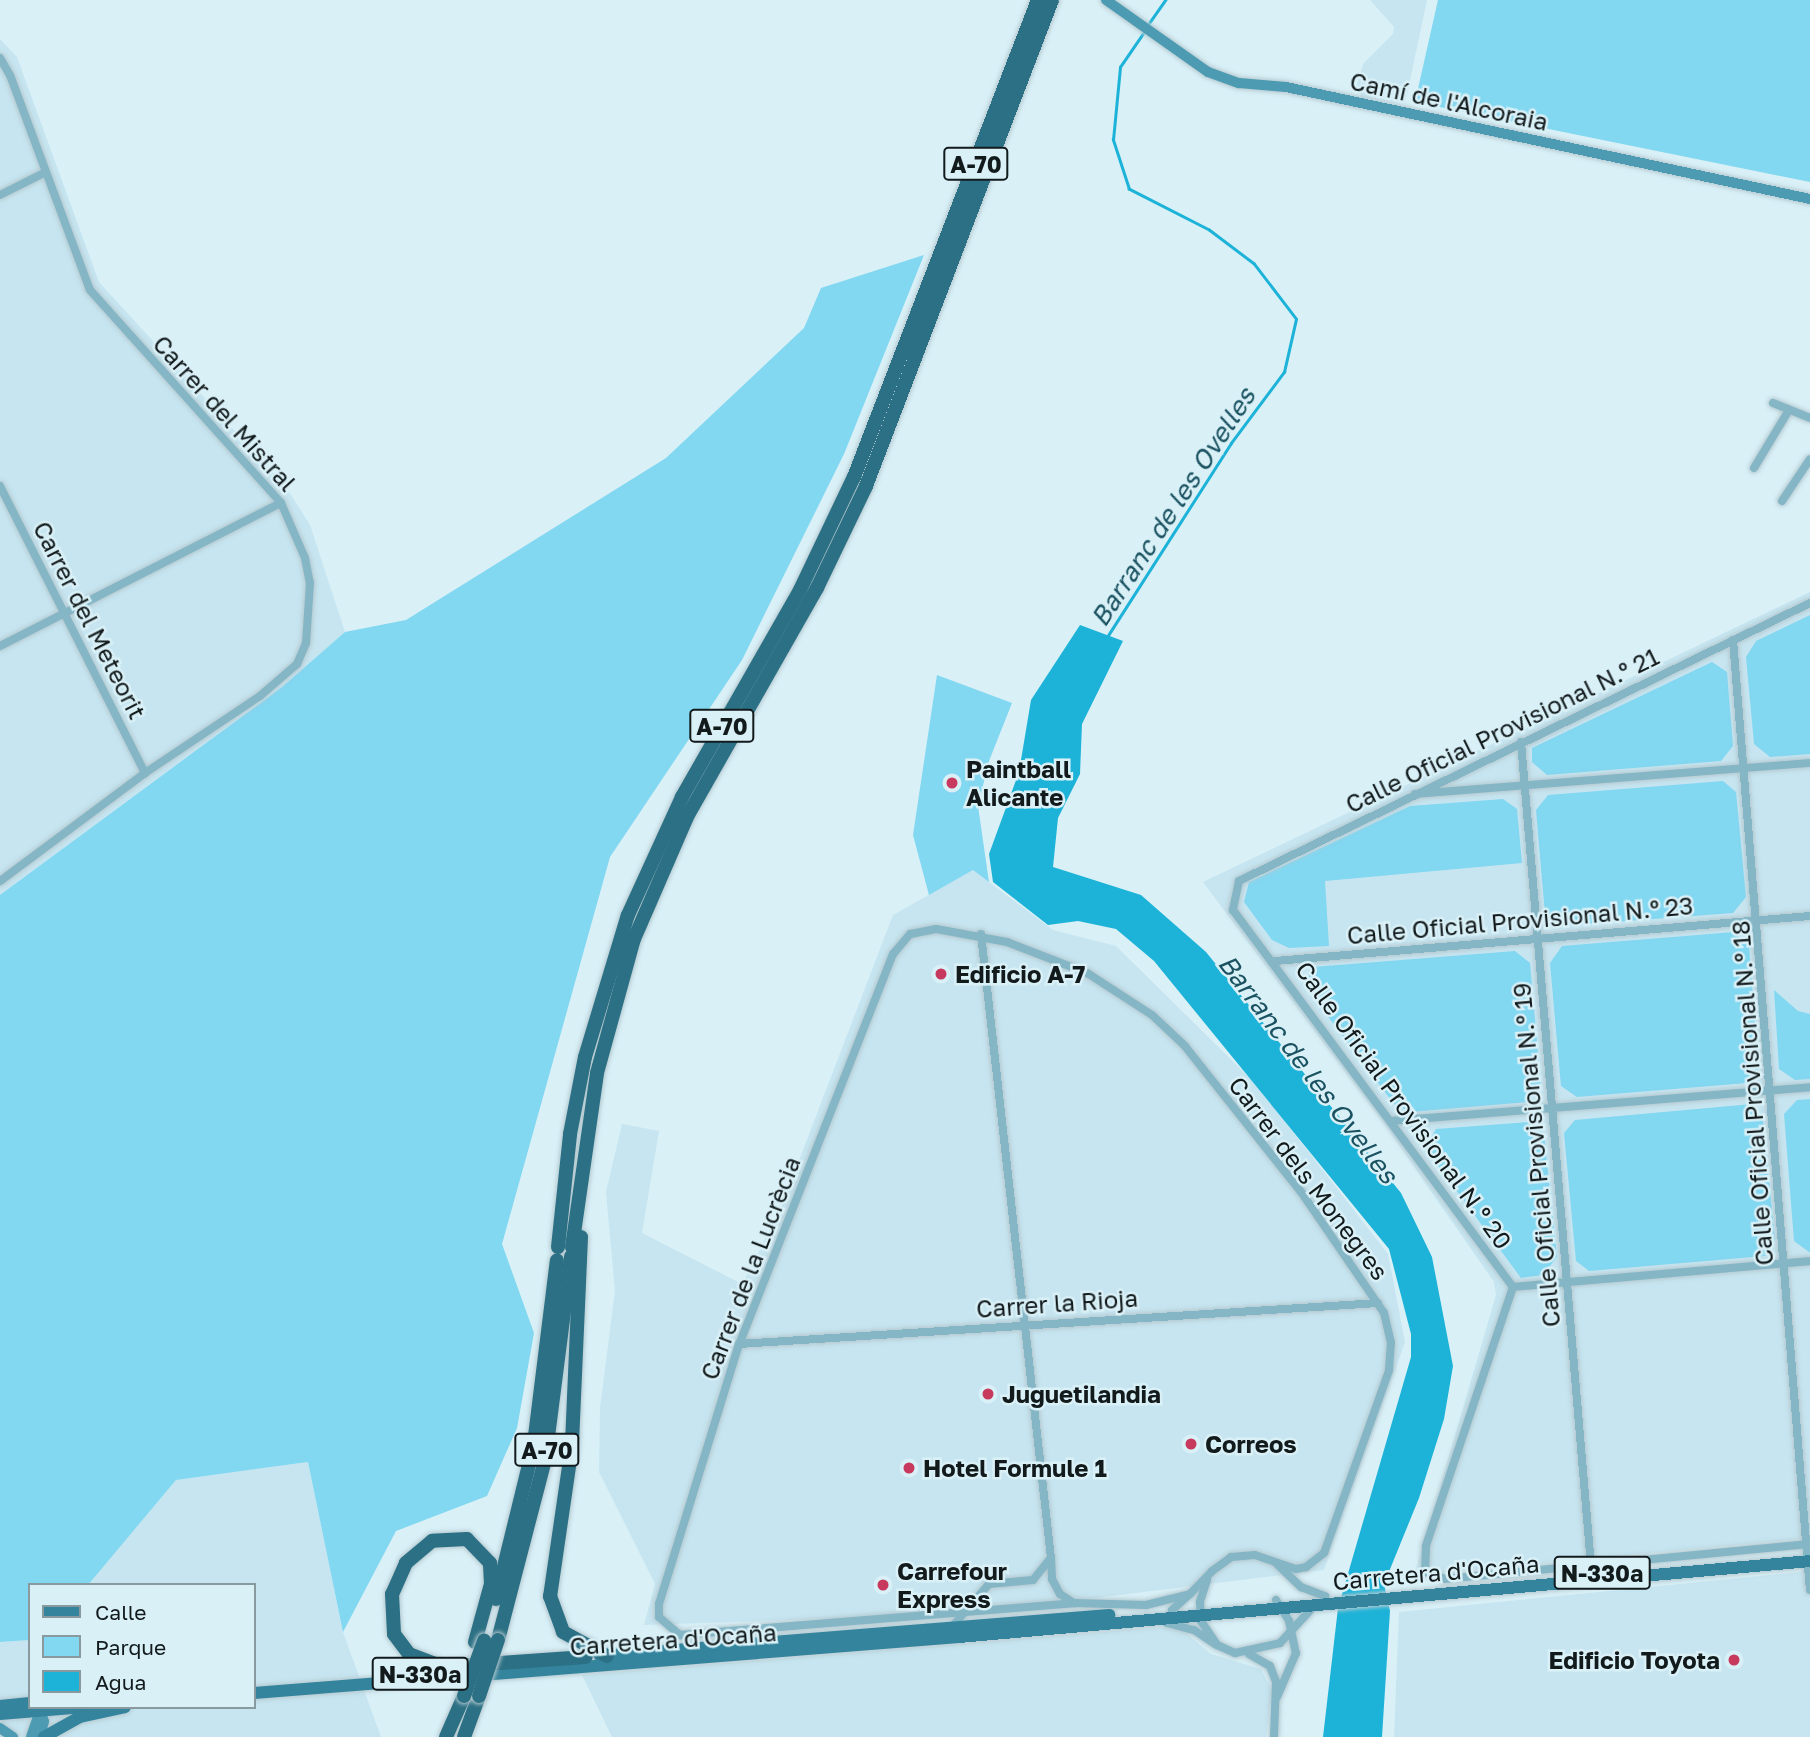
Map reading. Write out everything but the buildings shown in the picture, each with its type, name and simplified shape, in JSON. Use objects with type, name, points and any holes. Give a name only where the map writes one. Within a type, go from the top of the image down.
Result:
[{"type":"highway","name":"A-70","points":[[1007,104],[1038,0]]},
{"type":"highway","name":"A-70","points":[[564,1252],[587,1121],[610,1019],[635,939],[688,815],[842,540],[1007,104],[1052,0]]},
{"type":"highway","name":"A-70","points":[[446,1737],[460,1697],[486,1641],[545,1460],[564,1252],[570,1134],[585,1057],[628,915],[682,797],[830,531],[960,226]]},
{"type":"highway","points":[[607,1656],[563,1632],[550,1596],[572,1446],[587,1181],[610,1019]]},
{"type":"highway","points":[[486,1641],[490,1563],[467,1539],[432,1541],[406,1563],[393,1594],[394,1634],[409,1654],[443,1667],[586,1657]]},
{"type":"highway","name":"A-70","points":[[466,1733],[479,1696],[486,1641]]},
{"type":"main road","name":"Carretera d'Ocaña","points":[[256,1693],[1095,1625],[1200,1610],[1322,1601],[1809,1554]]},
{"type":"main road","name":"Carretera d'Ocaña","points":[[256,1685],[906,1632],[1151,1608],[1200,1610]]},
{"type":"main road","points":[[0,1710],[28,1708]]},
{"type":"main road","points":[[42,1737],[80,1717],[116,1709]]},
{"type":"street","name":"Camí de l'Alcoraia","points":[[1106,0],[1130,13],[1208,72],[1239,83],[1286,87],[1808,199]]},
{"type":"street","name":"Carrer del Mistral","points":[[0,58],[90,290],[281,503],[305,558],[310,583],[306,643],[297,664],[260,696],[145,773],[0,881]]},
{"type":"street","points":[[0,195],[46,172]]},
{"type":"street","points":[[1773,403],[1810,418]]},
{"type":"street","points":[[1754,468],[1789,410]]},
{"type":"street","points":[[1783,501],[1810,460]]},
{"type":"street","name":"Carrer del Meteorit","points":[[0,486],[67,612],[145,773]]},
{"type":"street","points":[[0,646],[281,503]]},
{"type":"street","name":"Calle Oficial Provisional N.º 21","points":[[1233,910],[1239,881],[1410,794],[1810,603]]},
{"type":"street","name":"Calle Oficial Provisional N.º 18","points":[[1734,640],[1759,920],[1810,1586]]},
{"type":"street","name":"Calle Oficial Provisional N.º 19","points":[[1521,742],[1591,1565]]},
{"type":"street","points":[[1410,794],[1810,763]]},
{"type":"street","name":"Calle Oficial Provisional N.º 20","points":[[1233,910],[1275,961],[1513,1287]]},
{"type":"street","name":"Calle Oficial Provisional N.º 23","points":[[1275,961],[1810,916]]},
{"type":"street","name":"Carrer dels Monegres","points":[[910,934],[936,929],[981,934],[1087,973],[1169,1030],[1301,1192],[1378,1303],[1391,1343],[1389,1370],[1324,1553],[1306,1567],[1242,1555],[1212,1571]]},
{"type":"street","name":"Carrer de la Lucrècia","points":[[664,1626],[659,1604],[739,1344],[893,954],[910,934]]},
{"type":"street","points":[[981,934],[1026,1323],[1052,1579],[1060,1594],[1074,1603]]},
{"type":"street","points":[[1391,1121],[1810,1087]]},
{"type":"street","points":[[1513,1287],[1810,1261]]},
{"type":"street","name":"Carretera d'Ocaña","points":[[1513,1287],[1426,1546],[1426,1572],[1432,1578],[1781,1550],[1809,1554]]},
{"type":"street","name":"Carrer la Rioja","points":[[739,1344],[1026,1323],[1378,1303]]},
{"type":"street","points":[[951,1628],[989,1584],[1033,1580],[1051,1559]]},
{"type":"street","name":"Carretera d'Ocaña","points":[[1095,1625],[1179,1624],[1217,1645],[1249,1654],[1280,1643],[1322,1601],[1301,1587],[1276,1563]]},
{"type":"street","points":[[1172,1609],[1212,1571]]},
{"type":"street","points":[[1212,1571],[1200,1610],[1217,1645]]},
{"type":"street","name":"Carretera d'Ocaña","points":[[664,1626],[680,1635],[782,1629],[1074,1603],[1151,1608],[1190,1594]]},
{"type":"street","points":[[1277,1697],[1296,1653],[1292,1632],[1280,1604]]},
{"type":"street","name":"Carretera d'Ocaña","points":[[847,1623],[906,1632]]},
{"type":"street","name":"Carretera d'Ocaña","points":[[782,1629],[808,1640],[814,1630],[822,1625]]},
{"type":"street","points":[[1249,1654],[1270,1666],[1277,1697],[1274,1737]]},
{"type":"street","points":[[31,1737],[38,1709]]},
{"type":"street","points":[[39,1709],[44,1721],[42,1737]]},
{"type":"street","points":[[0,1728],[6,1737]]},
{"type":"street","points":[[0,1728],[13,1737]]},
{"type":"shaded area","points":[[1370,0],[1427,0],[1405,104],[1361,97],[1357,84],[1363,64],[1393,34],[1394,27]]},
{"type":"shaded area","points":[[0,39],[17,57],[99,282],[286,487],[310,525],[345,632],[282,687],[0,895]]},
{"type":"shaded area","points":[[1810,592],[1810,1538],[1414,1575],[1496,1295],[1494,1282],[1385,1125],[1203,882]]},
{"type":"shaded area","points":[[973,870],[1053,930],[1116,946],[1255,1083],[1388,1254],[1405,1342],[1324,1570],[965,1614],[644,1625],[655,1584],[599,1472],[600,1408],[615,1291],[606,1192],[622,1124],[659,1131],[642,1233],[742,1284],[780,1210],[893,915]]},
{"type":"shaded area","points":[[308,1462],[343,1632],[381,1737],[0,1737],[0,1642],[28,1640],[28,1709],[256,1709],[256,1583],[90,1583],[176,1480]]},
{"type":"shaded area","points":[[1810,1571],[1810,1737],[1394,1737],[1399,1612]]},
{"type":"shaded area","points":[[1166,1627],[1186,1633],[1211,1654],[1261,1669],[1272,1690],[1266,1737],[612,1737],[582,1675]]},
{"type":"green space","points":[[1438,0],[1810,0],[1810,182],[1415,102]]},
{"type":"green space","points":[[924,255],[844,454],[742,660],[610,857],[502,1244],[534,1333],[517,1428],[487,1496],[396,1531],[343,1632],[308,1462],[176,1480],[90,1583],[28,1583],[28,1640],[0,1642],[0,895],[282,687],[345,632],[406,620],[666,458],[804,328],[821,288]]},
{"type":"green space","points":[[1810,615],[1810,754],[1770,757],[1754,744],[1746,657],[1756,641]]},
{"type":"green space","points":[[1712,662],[1727,672],[1733,746],[1721,761],[1547,775],[1532,762],[1532,748]]},
{"type":"green space","name":"Paintball Alicante","points":[[937,675],[1012,703],[989,761],[978,806],[989,882],[973,870],[929,895],[913,835]]},
{"type":"green space","points":[[1723,781],[1736,792],[1746,897],[1733,913],[1560,926],[1545,914],[1536,810],[1548,795]]},
{"type":"green space","points":[[1503,799],[1517,809],[1522,863],[1325,881],[1329,946],[1289,948],[1272,940],[1244,902],[1249,882],[1410,806]]},
{"type":"green space","points":[[1734,932],[1749,946],[1757,1075],[1747,1083],[1577,1097],[1561,1086],[1550,963],[1562,946]]},
{"type":"green space","points":[[1515,951],[1530,963],[1541,1087],[1528,1102],[1411,1112],[1394,1104],[1305,986],[1313,967]]},
{"type":"green space","points":[[1774,990],[1798,1011],[1810,1014],[1810,1079],[1795,1080],[1779,1069]]},
{"type":"green space","points":[[1810,1099],[1809,1252],[1794,1241],[1784,1114],[1797,1100]]},
{"type":"green space","points":[[1752,1104],[1763,1121],[1775,1239],[1765,1256],[1589,1271],[1576,1261],[1564,1133],[1575,1120]]},
{"type":"green space","points":[[1530,1122],[1544,1134],[1557,1257],[1543,1275],[1521,1278],[1425,1148],[1436,1129]]},
{"type":"water","points":[[1080,625],[1123,641],[1082,724],[1080,774],[1058,818],[1053,867],[1141,895],[1206,952],[1401,1193],[1432,1257],[1453,1366],[1444,1419],[1419,1498],[1384,1584],[1390,1611],[1382,1737],[1323,1737],[1338,1608],[1411,1357],[1411,1334],[1389,1249],[1154,961],[1116,929],[1078,921],[1048,925],[993,882],[989,854],[1019,772],[1031,700]]},
{"type":"waterway","name":"Barranc de les Ovelles","points":[[1147,26],[1165,0]]},
{"type":"waterway","name":"Barranc de les Ovelles","points":[[1107,637],[1231,443],[1284,372],[1296,319],[1254,264],[1209,230],[1129,189],[1113,140],[1120,67],[1144,32]]},
{"type":"place","name":"Paintball Alicante","points":[[952,783]]},
{"type":"place","name":"Edificio A-7","points":[[941,974]]},
{"type":"place","name":"Juguetilandia","points":[[988,1394]]},
{"type":"place","name":"Correos","points":[[1191,1444]]},
{"type":"place","name":"Hotel Formule 1","points":[[909,1468]]},
{"type":"place","name":"Carrefour Express","points":[[883,1585]]},
{"type":"place","name":"Edificio Toyota","points":[[1734,1660]]}]
